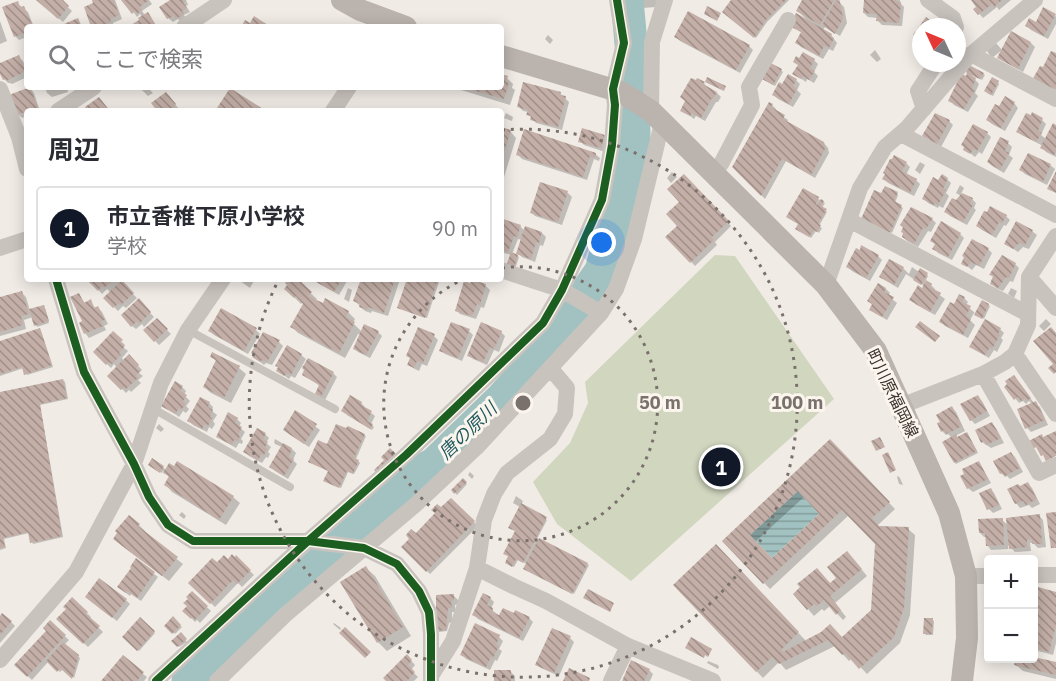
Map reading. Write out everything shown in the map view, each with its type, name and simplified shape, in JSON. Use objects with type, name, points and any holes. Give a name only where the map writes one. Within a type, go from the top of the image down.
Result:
[{"type":"main road","points":[[342,0],[393,24]]},
{"type":"main road","name":"町川原福岡線","points":[[504,57],[617,90],[657,117],[826,285],[876,351],[948,513],[966,576],[967,638],[962,681]]},
{"type":"street","points":[[188,24],[224,0]]},
{"type":"street","points":[[156,681],[308,541],[406,455],[543,323],[561,291],[602,200],[612,145],[624,43],[617,0]]},
{"type":"street","points":[[217,681],[285,615],[414,506],[477,447],[601,313],[616,289],[634,239],[657,117],[652,42],[665,0]]},
{"type":"street","points":[[928,0],[952,18]]},
{"type":"street","points":[[826,285],[860,188],[885,147],[901,134],[971,54],[1035,0]]},
{"type":"street","points":[[713,172],[721,164],[752,105],[749,87],[788,20]]},
{"type":"street","points":[[971,54],[1056,99]]},
{"type":"street","points":[[924,109],[918,91],[930,72]]},
{"type":"street","points":[[0,89],[4,112],[23,134]]},
{"type":"street","points":[[62,108],[90,90]]},
{"type":"street","points":[[335,108],[347,90]]},
{"type":"street","points":[[901,134],[1056,216]]},
{"type":"street","points":[[849,220],[1028,314]]},
{"type":"street","points":[[901,406],[983,374],[1016,354],[1028,325],[1029,277],[1056,236]]},
{"type":"street","points":[[0,248],[24,240]]},
{"type":"street","points":[[504,271],[561,291],[601,313]]},
{"type":"street","points":[[1029,277],[1056,308]]},
{"type":"street","points":[[57,282],[84,372],[134,464],[149,497],[168,525],[193,541],[308,541],[364,548],[397,564],[418,591],[429,612],[431,679]]},
{"type":"street","points":[[0,660],[76,572],[134,464],[161,383],[189,330],[221,282]]},
{"type":"street","points":[[1016,354],[1056,414]]},
{"type":"street","points":[[431,679],[453,641],[477,568],[484,520],[494,494],[507,473],[550,439],[566,414],[567,388],[551,369]]},
{"type":"street","points":[[983,374],[1039,473],[1056,465]]},
{"type":"street","points":[[477,568],[546,601],[628,646],[713,681]]},
{"type":"street","points":[[1038,575],[1056,575]]},
{"type":"street","points":[[966,576],[984,576]]},
{"type":"street","points":[[611,681],[628,646]]},
{"type":"lane","points":[[189,330],[335,409]]},
{"type":"lane","points":[[152,408],[290,487]]},
{"type":"green space","points":[[715,255],[735,256],[834,399],[631,581],[557,524],[533,482],[570,443],[588,403],[585,382]]},
{"type":"water","points":[[798,491],[819,514],[772,558],[750,535]]},
{"type":"building","points":[[36,0],[63,0],[69,6],[58,19]]},
{"type":"building","points":[[92,0],[114,0],[119,15],[105,24],[90,24],[84,7],[93,3]]},
{"type":"building","points":[[121,0],[149,0],[140,7],[142,10],[137,14],[135,11],[132,14]]},
{"type":"building","points":[[170,0],[186,0],[183,2],[187,8],[182,11],[184,14],[176,19],[174,16],[167,19],[159,7]]},
{"type":"building","points":[[731,0],[786,0],[766,20],[754,38],[722,12]]},
{"type":"building","points":[[802,0],[834,0],[820,25],[796,11]]},
{"type":"building","points":[[836,0],[840,2],[843,18],[835,34],[822,25]]},
{"type":"building","points":[[864,0],[901,2],[899,23],[876,21],[877,14],[863,13]]},
{"type":"building","points":[[971,0],[1002,0],[994,7],[992,4],[978,15],[973,9],[976,7]]},
{"type":"building","points":[[18,1],[20,7],[24,6],[32,24],[24,24],[24,33],[14,37],[2,7]]},
{"type":"building","points":[[707,6],[721,13],[717,21],[704,14]]},
{"type":"building","points":[[1043,7],[1056,14],[1044,36],[1025,26],[1029,18],[1036,22]]},
{"type":"building","points":[[688,11],[750,45],[736,70],[674,37]]},
{"type":"building","points":[[148,12],[155,24],[133,24],[139,20],[138,18]]},
{"type":"building","points":[[796,13],[832,34],[834,38],[829,48],[824,46],[819,56],[795,43],[801,32],[789,26]]},
{"type":"building","points":[[254,16],[266,24],[243,24],[245,20],[250,23]]},
{"type":"building","points":[[78,18],[81,24],[64,24]]},
{"type":"building","points":[[1011,31],[1031,42],[1018,69],[997,58]]},
{"type":"building","points":[[1051,51],[1056,53],[1056,90],[1031,82],[1040,66],[1043,67]]},
{"type":"building","points":[[803,52],[815,59],[810,68],[815,71],[809,80],[792,74],[798,65],[793,62],[796,56],[799,58]]},
{"type":"building","points":[[19,55],[24,72],[6,81],[6,79],[3,80],[0,74],[0,63]]},
{"type":"building","points":[[769,62],[782,69],[773,85],[760,78]]},
{"type":"building","points":[[969,65],[984,73],[980,79],[969,74],[976,78],[972,89],[975,90],[964,109],[948,101],[961,74],[966,76]]},
{"type":"building","points":[[788,74],[797,79],[793,86],[797,89],[789,104],[772,95],[779,82],[782,84]]},
{"type":"building","points":[[504,75],[508,76],[506,82],[509,82],[504,99],[472,90],[504,90]]},
{"type":"building","points":[[707,77],[726,86],[724,91],[705,82]]},
{"type":"building","points":[[992,77],[999,81],[991,95],[984,91]]},
{"type":"building","points":[[691,78],[705,82],[703,84],[717,92],[701,118],[692,113],[690,116],[680,111],[685,101],[680,97]]},
{"type":"building","points":[[523,82],[561,92],[560,95],[566,96],[558,127],[530,120],[531,116],[526,115],[528,110],[517,107]]},
{"type":"building","points":[[24,89],[31,90],[38,108],[24,108],[24,112],[16,115],[9,95]]},
{"type":"building","points":[[229,90],[233,90],[261,108],[217,108]]},
{"type":"building","points":[[166,92],[176,104],[172,108],[155,108],[151,103]]},
{"type":"building","points":[[1005,96],[1015,102],[1001,128],[986,120],[995,104],[999,106]]},
{"type":"building","points":[[99,97],[108,108],[86,108]]},
{"type":"building","points":[[769,102],[773,104],[771,107],[785,115],[783,119],[824,142],[825,149],[811,175],[782,159],[761,196],[732,167]]},
{"type":"building","points":[[1032,112],[1043,118],[1038,131],[1042,133],[1036,142],[1016,132],[1026,113],[1031,115]]},
{"type":"building","points":[[935,113],[950,120],[937,144],[922,136]]},
{"type":"building","points":[[1053,123],[1056,125],[1054,155],[1040,148]]},
{"type":"building","points":[[973,124],[988,132],[977,151],[974,149],[970,154],[963,150],[964,147],[961,145]]},
{"type":"building","points":[[504,128],[511,130],[504,153]]},
{"type":"building","points":[[582,128],[605,135],[601,148],[578,142]]},
{"type":"building","points":[[524,129],[596,153],[595,158],[590,156],[583,177],[516,155]]},
{"type":"building","points":[[1000,137],[1009,141],[1005,151],[1009,153],[1000,170],[987,162]]},
{"type":"building","points":[[1028,153],[1051,164],[1043,182],[1019,170]]},
{"type":"building","points":[[894,155],[907,162],[902,171],[917,179],[910,193],[882,179]]},
{"type":"building","points":[[1056,171],[1056,193],[1047,189]]},
{"type":"building","points":[[684,174],[729,221],[712,237],[714,240],[690,263],[665,237],[677,226],[666,214],[679,202],[667,189]]},
{"type":"building","points":[[942,174],[948,178],[943,189],[946,190],[938,205],[922,199],[933,177],[938,180]]},
{"type":"building","points":[[540,182],[568,191],[558,222],[530,213]]},
{"type":"building","points":[[885,186],[898,192],[894,201],[902,205],[890,233],[861,219],[874,190],[881,193]]},
{"type":"building","points":[[803,188],[819,197],[817,205],[821,199],[824,201],[821,206],[827,209],[818,224],[821,225],[817,232],[814,230],[809,237],[795,229],[798,224],[786,217]]},
{"type":"building","points":[[962,193],[973,198],[970,204],[973,205],[963,222],[944,212],[952,198],[956,200]]},
{"type":"building","points":[[990,206],[1007,215],[1002,223],[999,222],[992,235],[976,226],[984,211],[987,212]]},
{"type":"building","points":[[911,207],[933,218],[926,229],[923,228],[914,244],[902,237],[903,227],[900,225]]},
{"type":"building","points":[[504,219],[521,225],[508,252],[504,251]]},
{"type":"building","points":[[941,221],[961,233],[948,257],[932,249],[935,244],[930,241]]},
{"type":"building","points":[[1016,221],[1033,230],[1025,245],[1019,243],[1013,249],[1004,244]]},
{"type":"building","points":[[525,226],[542,232],[531,259],[516,254]]},
{"type":"building","points":[[972,239],[989,248],[979,266],[971,262],[967,267],[961,264],[964,257],[962,256]]},
{"type":"building","points":[[861,245],[879,255],[866,278],[846,267],[856,248],[860,250]]},
{"type":"building","points":[[511,252],[518,255],[514,268],[506,266]]},
{"type":"building","points":[[1002,255],[1016,263],[1009,278],[1006,277],[998,288],[990,284],[993,276],[989,275]]},
{"type":"building","points":[[889,259],[904,267],[894,285],[879,277]]},
{"type":"building","points":[[920,268],[928,273],[921,285],[913,280]]},
{"type":"building","points":[[926,280],[932,284],[930,287],[941,293],[930,312],[909,300],[918,285],[922,288]]},
{"type":"building","points":[[89,282],[111,282],[104,288],[102,286],[98,291]]},
{"type":"building","points":[[120,282],[124,282],[134,293],[121,305],[119,303],[113,308],[103,298]]},
{"type":"building","points":[[301,282],[312,292],[308,296],[323,303],[325,298],[349,311],[346,317],[355,322],[339,353],[290,327],[303,304],[296,296],[294,298],[284,289],[287,285],[285,283]]},
{"type":"building","points":[[316,282],[340,282],[334,292]]},
{"type":"building","points":[[360,282],[394,282],[384,313],[368,307],[367,310],[359,307],[360,304],[353,301]]},
{"type":"building","points":[[406,282],[437,282],[425,318],[397,308]]},
{"type":"building","points":[[464,282],[486,284],[480,305],[477,304],[472,316],[455,311]]},
{"type":"building","points":[[878,283],[886,288],[884,292],[894,297],[882,317],[869,310],[872,304],[867,301]]},
{"type":"building","points":[[22,291],[29,314],[21,316],[23,325],[0,332],[0,297]]},
{"type":"building","points":[[79,293],[84,303],[91,299],[94,308],[98,306],[105,320],[101,321],[103,326],[84,334],[79,323],[82,321],[70,297]]},
{"type":"building","points":[[959,294],[965,297],[962,302],[971,306],[966,316],[971,319],[963,335],[939,322],[950,302],[954,304]]},
{"type":"building","points":[[139,298],[151,312],[139,324],[137,321],[131,327],[121,315]]},
{"type":"building","points":[[982,300],[989,304],[982,319],[974,315]]},
{"type":"building","points":[[44,305],[49,321],[34,326],[29,309]]},
{"type":"building","points":[[221,308],[257,328],[244,351],[208,331]]},
{"type":"building","points":[[157,318],[168,329],[154,342],[143,330]]},
{"type":"building","points":[[985,319],[1001,328],[998,334],[1000,335],[992,349],[990,347],[985,355],[969,347]]},
{"type":"building","points":[[920,321],[940,336],[935,342],[915,327]]},
{"type":"building","points":[[451,322],[470,329],[458,358],[439,351]]},
{"type":"building","points":[[481,322],[502,331],[494,349],[490,347],[483,362],[467,356]]},
{"type":"building","points":[[364,324],[379,331],[366,355],[353,349]]},
{"type":"building","points":[[418,327],[435,334],[423,363],[417,361],[414,368],[407,365],[410,358],[406,356]]},
{"type":"building","points":[[1051,327],[1056,333],[1056,372],[1054,374],[1048,368],[1053,364],[1033,341]]},
{"type":"building","points":[[40,328],[52,365],[24,375],[22,367],[0,374],[0,341]]},
{"type":"building","points":[[113,331],[123,340],[120,342],[125,346],[119,353],[121,355],[112,364],[109,362],[106,365],[93,352]]},
{"type":"building","points":[[263,332],[280,340],[267,362],[262,360],[260,362],[252,357],[254,355],[251,353]]},
{"type":"building","points":[[287,345],[302,354],[291,375],[287,373],[284,376],[276,371],[278,367],[275,366]]},
{"type":"building","points":[[212,352],[240,366],[224,398],[203,387],[216,360],[210,357]]},
{"type":"building","points":[[129,354],[139,365],[136,368],[140,371],[136,376],[138,378],[126,389],[124,387],[121,390],[107,376]]},
{"type":"building","points":[[308,358],[334,372],[321,397],[315,394],[319,385],[302,375],[304,370],[302,368]]},
{"type":"building","points":[[1014,375],[1031,398],[1027,401],[1025,398],[1021,401],[1018,397],[1014,400],[1004,387],[1007,384],[1005,381]]},
{"type":"building","points":[[63,379],[67,398],[40,404],[62,536],[30,543],[28,532],[3,538],[5,547],[0,548],[0,392]]},
{"type":"building","points":[[175,381],[183,386],[180,391],[187,395],[183,401],[186,404],[175,414],[161,406]]},
{"type":"building","points":[[350,395],[372,411],[367,421],[373,424],[370,429],[341,411]]},
{"type":"building","points":[[978,395],[987,411],[970,421],[960,404]]},
{"type":"building","points":[[200,397],[210,402],[208,407],[213,410],[208,426],[205,424],[202,429],[187,421]]},
{"type":"building","points":[[1036,401],[1045,420],[1025,429],[1017,409]]},
{"type":"building","points":[[952,406],[962,426],[947,434],[944,430],[941,432],[937,423],[940,422],[936,415]]},
{"type":"building","points":[[295,410],[317,424],[304,444],[283,430]]},
{"type":"building","points":[[228,412],[238,418],[235,423],[242,427],[238,441],[234,440],[232,445],[216,437]]},
{"type":"building","points":[[992,422],[1001,438],[986,445],[984,441],[981,443],[975,430]]},
{"type":"building","points":[[336,424],[346,428],[348,426],[365,434],[354,458],[359,460],[353,474],[347,471],[339,488],[323,481],[328,471],[308,462],[318,440],[327,444]]},
{"type":"building","points":[[257,428],[266,433],[263,439],[268,442],[264,455],[262,454],[258,460],[243,452]]},
{"type":"building","points":[[1056,431],[1056,456],[1046,461],[1036,447],[1031,450],[1027,442],[1042,434],[1043,437]]},
{"type":"building","points":[[967,432],[977,451],[954,463],[942,442],[956,434],[957,437]]},
{"type":"building","points":[[880,437],[885,447],[876,451],[871,441]]},
{"type":"building","points":[[830,439],[890,502],[872,518],[879,526],[909,527],[904,608],[894,637],[859,669],[845,653],[842,655],[828,640],[779,664],[772,657],[756,672],[673,585],[716,544],[799,632],[781,650],[783,652],[821,632],[830,624],[842,637],[871,610],[875,544],[842,510],[763,584],[722,541]],"holes":[[[798,491],[819,514],[772,558],[750,535]]]},
{"type":"building","points":[[283,443],[292,448],[289,457],[294,459],[284,476],[269,467]]},
{"type":"building","points":[[390,448],[397,455],[377,474],[374,470],[384,460],[381,457]]},
{"type":"building","points":[[888,452],[896,470],[890,473],[882,455]]},
{"type":"building","points":[[1011,452],[1020,468],[1005,476],[1003,473],[1000,474],[993,461]]},
{"type":"building","points":[[152,458],[164,466],[160,473],[148,465]]},
{"type":"building","points":[[177,461],[234,496],[219,520],[164,485],[169,476],[163,473],[169,463],[174,466]]},
{"type":"building","points":[[979,461],[988,479],[967,489],[960,476],[964,474],[962,469]]},
{"type":"building","points":[[463,478],[467,482],[454,494],[451,490]]},
{"type":"building","points":[[1028,482],[1037,499],[1026,505],[1023,501],[1015,504],[1007,489]]},
{"type":"building","points":[[991,488],[999,505],[987,510],[979,493]]},
{"type":"building","points":[[451,498],[475,521],[426,572],[401,547],[409,539],[406,535],[411,529],[416,533],[435,513],[431,510],[437,504],[441,507]]},
{"type":"building","points":[[521,503],[547,517],[523,563],[516,559],[512,567],[505,563],[508,556],[503,554],[515,531],[508,528]]},
{"type":"building","points":[[1056,512],[1056,548],[1051,548],[1046,513]]},
{"type":"building","points":[[1040,514],[1042,544],[1032,544],[1032,539],[1027,540],[1027,547],[1009,549],[1006,518]]},
{"type":"building","points":[[129,515],[140,524],[138,526],[178,557],[162,576],[113,539],[117,533],[115,531]]},
{"type":"building","points":[[1003,518],[1004,545],[986,546],[985,533],[979,533],[978,519]]},
{"type":"building","points":[[539,538],[588,563],[572,594],[523,569]]},
{"type":"building","points":[[847,551],[862,569],[830,596],[841,610],[836,615],[824,600],[807,610],[793,594],[800,587],[797,584],[817,568],[830,583],[836,578],[827,567]]},
{"type":"building","points":[[232,554],[235,557],[236,555],[251,570],[237,584],[233,580],[210,604],[188,583],[212,558],[217,562],[224,555],[228,559]]},
{"type":"building","points":[[136,558],[155,572],[137,598],[117,587]]},
{"type":"building","points":[[366,566],[403,627],[377,643],[340,582]]},
{"type":"building","points":[[99,578],[127,599],[112,618],[85,597]]},
{"type":"building","points":[[1038,587],[1056,592],[1056,625],[1049,652],[1038,649]]},
{"type":"building","points":[[588,589],[614,603],[610,612],[583,598]]},
{"type":"building","points":[[192,591],[208,606],[195,620],[182,611],[187,606],[183,603],[188,599],[186,597]]},
{"type":"building","points":[[483,593],[491,597],[487,605],[493,608],[492,612],[499,615],[503,608],[514,613],[515,610],[530,617],[519,638],[472,615]]},
{"type":"building","points":[[454,594],[454,600],[451,601],[452,608],[448,608],[446,630],[436,631],[436,595]]},
{"type":"building","points":[[72,597],[100,626],[83,644],[56,619],[66,609],[63,607]]},
{"type":"building","points":[[2,613],[12,621],[0,635],[0,616]]},
{"type":"building","points":[[173,616],[181,625],[172,634],[164,626]]},
{"type":"building","points":[[140,617],[155,631],[137,651],[122,637]]},
{"type":"building","points":[[924,618],[933,618],[932,634],[923,634]]},
{"type":"building","points":[[50,620],[66,635],[27,677],[14,665],[46,631],[43,628]]},
{"type":"building","points":[[475,623],[500,635],[496,645],[499,646],[486,667],[460,655]]},
{"type":"building","points":[[345,627],[371,652],[365,658],[339,633]]},
{"type":"building","points":[[552,628],[571,636],[554,673],[535,665]]},
{"type":"building","points":[[181,632],[187,639],[177,647],[171,641]]},
{"type":"building","points":[[691,637],[712,649],[708,657],[705,655],[704,658],[685,648]]},
{"type":"building","points":[[63,642],[79,655],[72,679],[60,668],[57,672],[46,661]]},
{"type":"building","points":[[407,654],[412,660],[408,665],[415,672],[407,681],[386,681],[383,678]]},
{"type":"building","points":[[123,655],[144,672],[137,681],[101,681]]},
{"type":"building","points":[[1038,658],[1056,662],[1056,675],[1014,665],[1015,663],[1038,663]]},
{"type":"building","points":[[631,660],[650,669],[644,681],[622,681]]},
{"type":"building","points":[[569,668],[590,678],[589,681],[563,681]]},
{"type":"building","points":[[494,670],[511,670],[511,681],[494,681]]},
{"type":"waterway","name":"唐の原川","points":[[188,681],[266,608],[288,592],[424,469],[434,464],[501,399],[568,325],[583,297],[601,271],[634,141],[633,65],[627,0]]},
{"type":"cycle path","points":[[156,681],[308,541],[406,455],[543,323],[562,290],[602,200],[612,145],[615,105],[613,89],[624,43],[617,0]]},
{"type":"cycle path","points":[[57,282],[84,372],[134,464],[149,497],[168,525],[193,541],[308,541],[364,548],[397,564],[419,591],[429,612],[431,681]]},
{"type":"place","name":"市立香椎下原小学校","points":[[721,467]]}]
